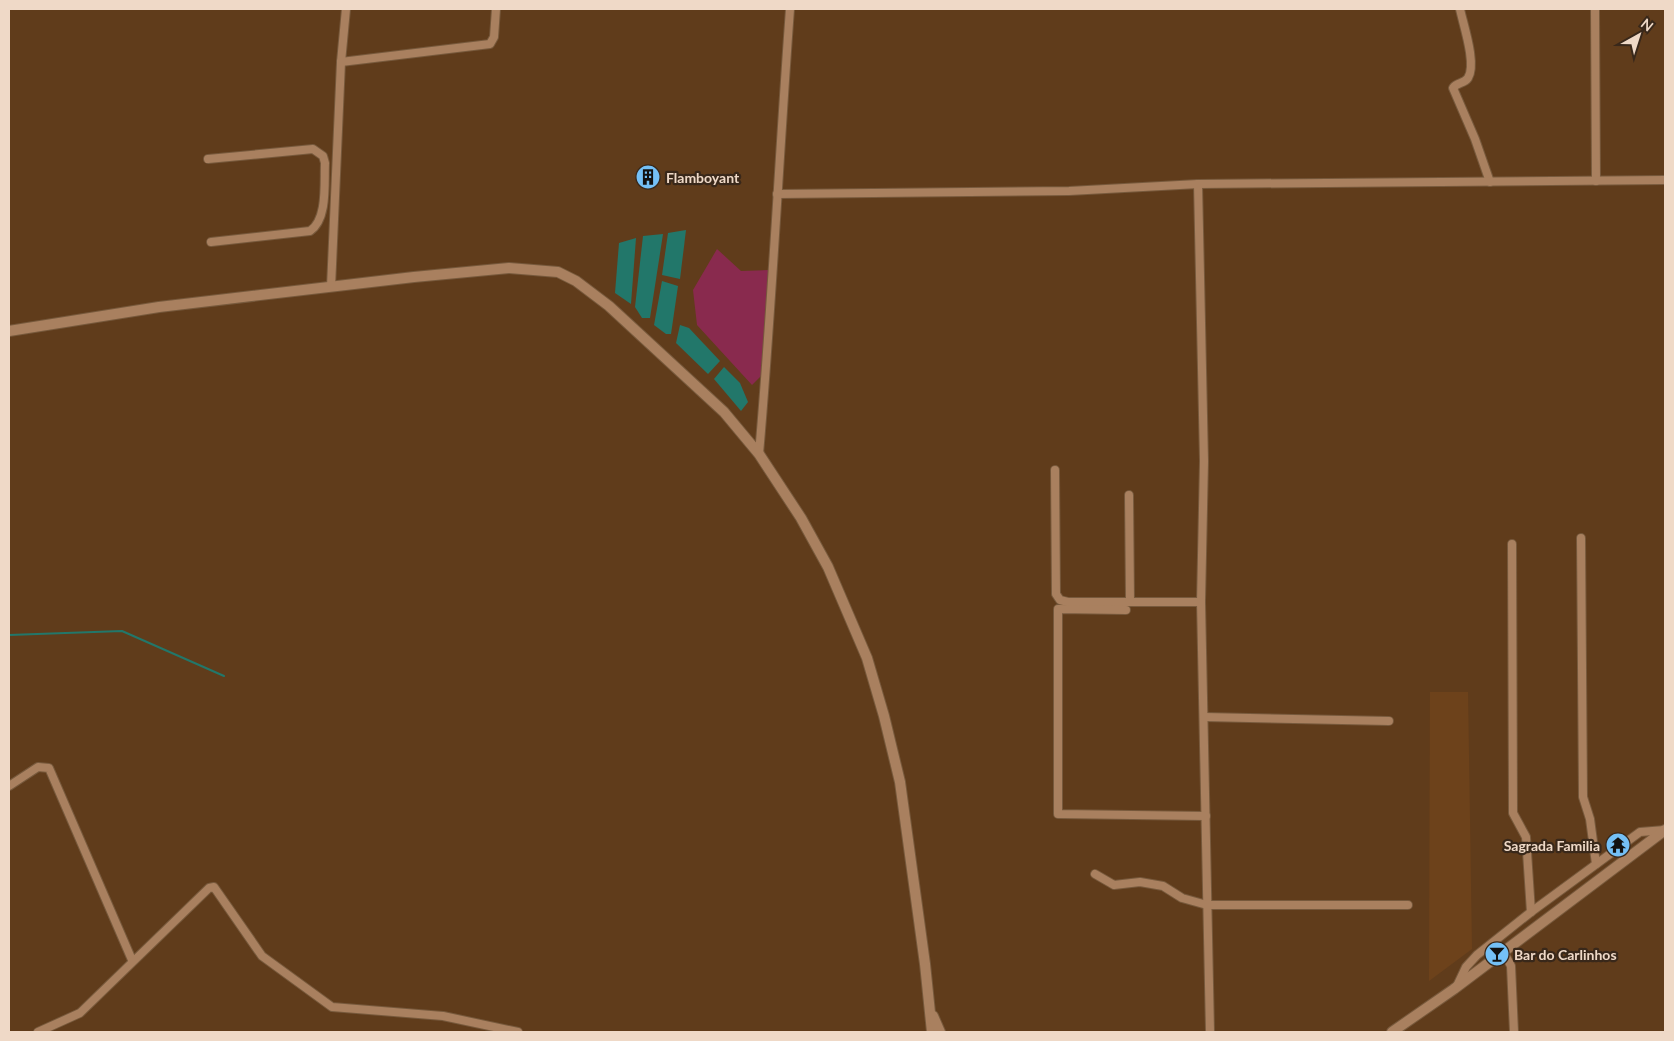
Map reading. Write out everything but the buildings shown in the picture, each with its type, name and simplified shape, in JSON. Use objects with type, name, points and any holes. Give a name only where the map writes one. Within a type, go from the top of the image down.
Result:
[{"type":"street","points":[[331,287],[346,9]]},
{"type":"street","points":[[342,62],[490,44],[494,37],[496,9]]},
{"type":"street","points":[[759,454],[770,327],[790,9]]},
{"type":"street","points":[[1460,9],[1470,53],[1470,74],[1466,80],[1453,88],[1475,139],[1490,182]]},
{"type":"street","points":[[1595,9],[1596,181]]},
{"type":"street","points":[[208,159],[313,149],[323,156],[325,163],[321,216],[317,226],[310,231],[211,242]]},
{"type":"street","points":[[777,194],[1069,192],[1198,184],[1665,180]]},
{"type":"street","points":[[1198,184],[1204,461],[1201,602],[1210,1032]]},
{"type":"street","points":[[323,187],[336,188]]},
{"type":"street","points":[[9,331],[159,307],[509,268],[548,270],[566,275],[609,306],[724,412],[759,454],[801,518],[828,567],[869,666],[884,716],[900,782],[932,1032]]},
{"type":"street","points":[[1055,470],[1057,597],[1068,602],[1201,602]]},
{"type":"street","points":[[1129,495],[1130,602]]},
{"type":"street","points":[[1581,538],[1583,797],[1590,819],[1596,864]]},
{"type":"street","points":[[1512,544],[1513,813],[1526,836],[1531,912]]},
{"type":"street","points":[[1126,610],[1058,609],[1058,814],[1206,816]]},
{"type":"street","points":[[1204,717],[1388,721]]},
{"type":"street","points":[[9,786],[38,767],[48,768],[132,960]]},
{"type":"street","points":[[1457,986],[1466,967],[1477,955],[1531,912],[1640,832],[1665,830]]},
{"type":"street","points":[[1392,1032],[1457,986],[1665,830]]},
{"type":"street","points":[[1095,874],[1114,885],[1150,883],[1163,886],[1182,898],[1208,905],[1408,905]]},
{"type":"street","points":[[38,1032],[80,1013],[132,960],[209,888],[214,887],[262,956],[332,1007],[443,1016],[518,1032]]},
{"type":"street","points":[[1503,951],[1511,966],[1514,1032]]},
{"type":"street","points":[[930,1011],[940,1032]]},
{"type":"shaded area","points":[[717,249],[741,271],[769,270],[763,374],[752,385],[697,325],[693,290]]},
{"type":"shaded area","points":[[1430,692],[1468,692],[1472,949],[1429,981]]},
{"type":"water","points":[[686,230],[680,279],[662,275],[668,233]]},
{"type":"water","points":[[663,234],[650,318],[642,318],[635,307],[643,236]]},
{"type":"water","points":[[636,238],[631,304],[615,293],[619,243]]},
{"type":"water","points":[[662,281],[678,286],[671,334],[666,334],[654,325]]},
{"type":"water","points":[[680,325],[689,328],[720,361],[708,374],[676,343]]},
{"type":"water","points":[[724,367],[740,383],[748,402],[741,411],[714,379]]},
{"type":"waterway","points":[[9,635],[122,631],[224,676]]},
{"type":"place","name":"Flamboyant","points":[[648,177]]},
{"type":"place","name":"Sagrada Familia","points":[[1618,845]]},
{"type":"place","name":"Bar do Carlinhos","points":[[1497,954]]}]
